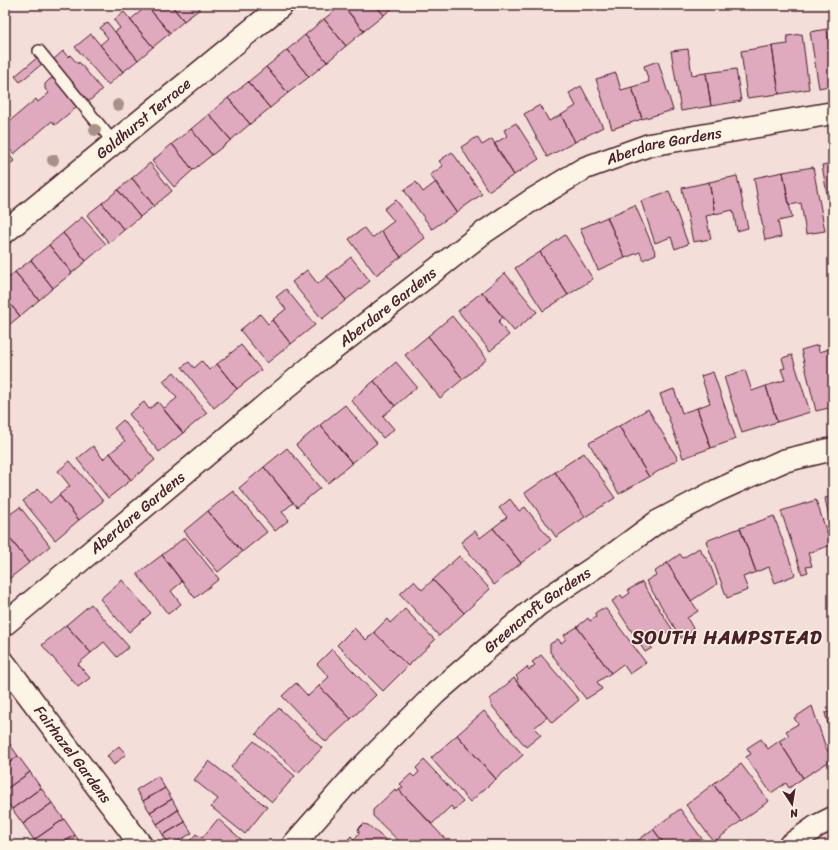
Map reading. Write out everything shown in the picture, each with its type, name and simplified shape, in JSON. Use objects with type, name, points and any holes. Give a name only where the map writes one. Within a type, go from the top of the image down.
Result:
[{"type":"street","name":"Goldhurst Terrace","points":[[5,232],[282,5]]},
{"type":"street","name":"Aberdare Gardens","points":[[5,624],[318,361],[483,233],[529,202],[585,168],[648,145],[833,113]]},
{"type":"street","name":"Greencroft Gardens","points":[[293,845],[358,771],[436,693],[539,604],[607,559],[657,522],[716,491],[783,461],[833,449]]},
{"type":"street","name":"Fairhazel Gardens","points":[[5,664],[141,845]]},
{"type":"street","points":[[790,845],[817,826],[833,818]]},
{"type":"lane","points":[[39,51],[114,143]]},
{"type":"building","points":[[146,5],[171,5],[184,21],[170,33]]},
{"type":"building","points":[[171,5],[197,5],[200,9],[184,21]]},
{"type":"building","points":[[342,5],[364,31],[346,46],[324,19]]},
{"type":"building","points":[[343,5],[375,5],[384,15],[364,31]]},
{"type":"building","points":[[375,5],[396,5],[384,15]]},
{"type":"building","points":[[147,6],[170,33],[153,47],[130,20]]},
{"type":"building","points":[[124,12],[153,47],[138,60],[115,32],[120,28],[114,20]]},
{"type":"building","points":[[324,19],[346,46],[327,62],[305,35]]},
{"type":"building","points":[[107,22],[138,60],[123,72],[100,45],[108,38],[100,28]]},
{"type":"building","points":[[827,29],[830,51],[833,51],[833,85],[819,88],[810,32]]},
{"type":"building","points":[[91,34],[123,72],[108,85],[75,47]]},
{"type":"building","points":[[802,34],[809,89],[779,94],[772,46],[788,44],[787,36]]},
{"type":"building","points":[[305,35],[327,62],[309,77],[287,50]]},
{"type":"building","points":[[772,46],[779,94],[747,98],[741,51]]},
{"type":"building","points":[[688,49],[692,75],[706,73],[711,106],[681,111],[671,51]]},
{"type":"building","points":[[287,50],[309,77],[288,93],[266,67]]},
{"type":"building","points":[[63,51],[68,57],[70,55],[78,64],[79,62],[102,90],[88,102],[53,60]]},
{"type":"building","points":[[38,57],[43,63],[20,82],[15,76]]},
{"type":"building","points":[[658,61],[673,110],[642,119],[632,87],[649,82],[644,66]]},
{"type":"building","points":[[266,67],[288,93],[270,108],[248,82]]},
{"type":"building","points":[[736,69],[741,101],[711,106],[706,73]]},
{"type":"building","points":[[616,73],[621,90],[632,87],[642,119],[612,129],[596,79]]},
{"type":"building","points":[[55,78],[79,105],[55,125],[52,121],[14,154],[5,144],[5,125],[36,99],[38,102],[49,93],[45,89],[45,84],[50,79]]},
{"type":"building","points":[[248,82],[270,108],[250,124],[228,98]]},
{"type":"building","points":[[581,86],[603,127],[575,142],[561,115],[576,106],[569,93]]},
{"type":"building","points":[[228,98],[250,124],[231,140],[209,114]]},
{"type":"building","points":[[540,105],[549,121],[561,115],[575,142],[547,157],[524,114]]},
{"type":"building","points":[[209,114],[231,140],[212,155],[191,129]]},
{"type":"building","points":[[516,123],[539,159],[514,175],[494,144],[507,136],[504,130]]},
{"type":"building","points":[[191,129],[212,155],[193,170],[172,144]]},
{"type":"building","points":[[477,137],[482,145],[492,139],[514,175],[488,191],[461,147]]},
{"type":"building","points":[[172,144],[193,170],[174,187],[152,161]]},
{"type":"building","points":[[5,150],[14,161],[5,168]]},
{"type":"building","points":[[452,152],[482,194],[457,212],[430,175],[443,166],[439,161]]},
{"type":"building","points":[[150,163],[172,191],[154,206],[132,178]]},
{"type":"building","points":[[833,163],[833,224],[832,224],[822,165]]},
{"type":"building","points":[[813,167],[825,231],[806,234],[801,203],[789,205],[783,172]]},
{"type":"building","points":[[783,172],[792,218],[778,221],[781,237],[765,240],[754,178]]},
{"type":"building","points":[[737,176],[748,228],[737,231],[733,210],[715,214],[709,182]]},
{"type":"building","points":[[132,178],[154,206],[140,217],[118,190]]},
{"type":"building","points":[[416,182],[423,192],[436,182],[457,212],[432,229],[404,190]]},
{"type":"building","points":[[709,182],[715,214],[706,216],[711,239],[693,242],[682,188]]},
{"type":"building","points":[[118,190],[140,217],[124,230],[102,203]]},
{"type":"building","points":[[669,191],[688,244],[675,249],[671,237],[655,243],[641,201]]},
{"type":"building","points":[[396,200],[425,238],[401,257],[381,231],[394,221],[384,209]]},
{"type":"building","points":[[102,203],[124,230],[109,243],[87,215]]},
{"type":"building","points":[[635,205],[656,254],[643,260],[640,252],[625,258],[607,217]]},
{"type":"building","points":[[82,217],[106,244],[86,261],[63,233]]},
{"type":"building","points":[[607,217],[625,258],[598,270],[580,229]]},
{"type":"building","points":[[364,228],[372,238],[381,231],[401,257],[376,275],[349,239]]},
{"type":"building","points":[[63,233],[86,261],[72,273],[49,245]]},
{"type":"building","points":[[565,235],[593,279],[568,295],[540,252]]},
{"type":"building","points":[[49,245],[72,273],[53,288],[31,260]]},
{"type":"building","points":[[540,252],[568,295],[543,311],[515,268]]},
{"type":"building","points":[[351,257],[370,281],[346,300],[327,276]]},
{"type":"building","points":[[31,260],[53,288],[39,300],[15,272]]},
{"type":"building","points":[[307,270],[318,284],[327,276],[346,300],[322,319],[292,282]]},
{"type":"building","points":[[15,272],[39,300],[20,316],[5,298],[5,281]]},
{"type":"building","points":[[505,273],[537,312],[514,331],[482,292]]},
{"type":"building","points":[[286,289],[315,325],[291,344],[272,320],[286,309],[276,297]]},
{"type":"building","points":[[482,292],[503,317],[498,322],[509,335],[490,351],[458,311]]},
{"type":"building","points":[[5,298],[20,316],[5,328]]},
{"type":"building","points":[[260,314],[268,324],[272,320],[291,344],[267,363],[240,330]]},
{"type":"building","points":[[452,316],[487,359],[463,379],[428,336]]},
{"type":"building","points":[[428,336],[463,379],[440,398],[405,355]]},
{"type":"building","points":[[241,345],[261,370],[237,389],[217,364]]},
{"type":"building","points":[[818,345],[819,352],[833,348],[833,407],[816,411],[801,350]]},
{"type":"building","points":[[792,355],[810,412],[777,422],[766,386],[785,380],[781,369],[785,368],[782,358]]},
{"type":"building","points":[[202,361],[209,370],[217,364],[237,389],[214,408],[182,367],[189,362],[194,368]]},
{"type":"building","points":[[396,362],[417,387],[395,406],[374,381]]},
{"type":"building","points":[[745,370],[752,391],[766,386],[777,422],[742,433],[724,377]]},
{"type":"building","points":[[174,372],[207,413],[183,433],[163,409],[177,398],[163,381]]},
{"type":"building","points":[[713,372],[736,439],[711,448],[697,408],[710,403],[701,376]]},
{"type":"building","points":[[374,381],[395,406],[383,416],[394,429],[383,438],[351,400]]},
{"type":"building","points":[[674,389],[682,413],[697,408],[711,448],[683,458],[660,394]]},
{"type":"building","points":[[144,402],[149,409],[158,402],[183,433],[159,452],[129,414]]},
{"type":"building","points":[[345,405],[377,443],[352,463],[320,425]]},
{"type":"building","points":[[648,409],[678,459],[649,477],[619,426]]},
{"type":"building","points":[[123,420],[155,460],[131,480],[110,453],[125,441],[114,428]]},
{"type":"building","points":[[320,425],[352,463],[328,483],[296,445]]},
{"type":"building","points":[[619,426],[649,477],[619,494],[589,443]]},
{"type":"building","points":[[93,446],[103,459],[110,453],[131,480],[108,498],[77,459]]},
{"type":"building","points":[[287,448],[320,488],[297,507],[264,467]]},
{"type":"building","points":[[584,453],[615,498],[585,517],[555,472]]},
{"type":"building","points":[[70,461],[103,501],[79,520],[59,495],[70,486],[58,471]]},
{"type":"building","points":[[264,467],[293,503],[282,512],[289,520],[275,531],[239,488]]},
{"type":"building","points":[[555,472],[585,517],[556,537],[525,493]]},
{"type":"building","points":[[38,489],[50,503],[59,495],[79,520],[55,540],[23,501]]},
{"type":"building","points":[[233,491],[267,532],[242,552],[208,511]]},
{"type":"building","points":[[833,496],[833,537],[825,498]]},
{"type":"building","points":[[510,499],[519,511],[525,507],[551,540],[521,563],[493,528],[507,517],[499,508]]},
{"type":"building","points":[[816,500],[831,545],[808,553],[812,566],[806,567],[808,572],[802,574],[781,511]]},
{"type":"building","points":[[20,507],[50,546],[29,563],[5,532],[5,518]]},
{"type":"building","points":[[208,511],[242,552],[218,572],[184,531]]},
{"type":"building","points":[[774,516],[795,575],[775,583],[769,567],[756,572],[740,528]]},
{"type":"building","points":[[493,528],[521,563],[494,585],[461,542],[475,531],[480,538]]},
{"type":"building","points":[[740,528],[756,572],[743,577],[748,590],[727,598],[706,541]]},
{"type":"building","points":[[8,536],[29,563],[5,582],[5,538]]},
{"type":"building","points":[[185,537],[219,579],[195,598],[162,555]]},
{"type":"building","points":[[699,548],[710,564],[717,584],[691,601],[667,563],[680,554],[683,558]]},
{"type":"building","points":[[162,555],[182,582],[171,591],[181,604],[168,614],[137,574]]},
{"type":"building","points":[[459,556],[490,589],[464,613],[433,580]]},
{"type":"building","points":[[667,563],[698,611],[687,618],[694,630],[681,638],[646,581],[656,575],[654,572]]},
{"type":"building","points":[[122,580],[151,613],[129,632],[100,599]]},
{"type":"building","points":[[433,580],[464,613],[439,636],[400,594],[414,581],[422,590]]},
{"type":"building","points":[[642,582],[672,629],[649,644],[652,648],[645,652],[612,601],[621,595],[623,598],[630,593],[628,590]]},
{"type":"building","points":[[91,604],[129,647],[117,657],[104,642],[91,653],[66,625]]},
{"type":"building","points":[[405,609],[435,640],[408,666],[374,632],[387,619],[390,623]]},
{"type":"building","points":[[601,609],[606,609],[646,663],[630,674],[623,664],[611,673],[577,627],[588,618],[590,621],[596,617],[595,613]]},
{"type":"building","points":[[66,625],[91,653],[78,664],[90,678],[78,687],[42,645]]},
{"type":"building","points":[[577,627],[611,673],[597,682],[602,689],[586,699],[550,652],[550,644],[558,639],[561,643],[566,639],[564,635]]},
{"type":"building","points":[[354,628],[366,640],[374,632],[408,666],[383,691],[337,645]]},
{"type":"building","points":[[332,649],[376,695],[351,719],[319,686],[329,677],[317,664]]},
{"type":"building","points":[[541,655],[579,700],[552,723],[516,681],[518,679],[516,676],[527,667],[529,670],[535,665],[532,662]]},
{"type":"building","points":[[514,678],[547,717],[534,728],[541,735],[526,747],[491,705],[490,699]]},
{"type":"building","points":[[296,683],[308,696],[319,686],[351,719],[326,742],[282,696]]},
{"type":"building","points":[[812,706],[826,748],[833,759],[803,778],[779,741],[789,735],[786,731],[798,724],[794,718]]},
{"type":"building","points":[[279,708],[322,748],[298,773],[256,734]]},
{"type":"building","points":[[484,711],[523,755],[496,779],[457,735]]},
{"type":"building","points":[[833,711],[833,743],[825,713]]},
{"type":"building","points":[[457,735],[496,779],[470,802],[431,758]]},
{"type":"building","points":[[761,739],[768,749],[779,741],[803,778],[789,788],[786,783],[771,793],[746,757],[751,754],[747,748]]},
{"type":"building","points":[[7,740],[18,756],[5,766],[5,742]]},
{"type":"building","points":[[254,741],[295,776],[272,802],[231,767]]},
{"type":"building","points":[[119,746],[126,754],[114,765],[107,756]]},
{"type":"building","points":[[18,756],[30,772],[5,790],[5,766]]},
{"type":"building","points":[[424,760],[463,802],[454,810],[451,806],[432,824],[399,790],[403,787],[400,784],[411,774],[414,777],[419,772],[416,768]]},
{"type":"building","points":[[209,761],[267,807],[245,834],[211,807],[218,799],[194,780]]},
{"type":"building","points":[[741,764],[769,801],[741,821],[713,784]]},
{"type":"building","points":[[30,772],[41,788],[12,809],[5,799],[5,790]]},
{"type":"building","points":[[158,776],[165,788],[143,801],[136,790]]},
{"type":"building","points":[[713,784],[741,821],[714,842],[686,805]]},
{"type":"building","points":[[41,788],[52,803],[23,824],[12,809]]},
{"type":"building","points":[[165,788],[172,799],[150,812],[143,801]]},
{"type":"building","points":[[395,789],[397,792],[399,790],[448,842],[445,845],[403,845],[373,816],[373,810]]},
{"type":"building","points":[[172,799],[178,810],[157,824],[150,812]]},
{"type":"building","points":[[52,803],[64,819],[34,840],[23,824]]},
{"type":"building","points":[[680,809],[706,844],[705,845],[665,845],[653,829]]},
{"type":"building","points":[[178,810],[185,822],[163,835],[157,824]]},
{"type":"building","points":[[64,819],[75,835],[60,845],[38,845],[34,840]]},
{"type":"building","points":[[218,819],[242,840],[238,845],[186,845],[196,834],[202,838]]},
{"type":"building","points":[[185,822],[192,833],[170,845],[163,835]]},
{"type":"building","points":[[363,824],[368,825],[392,845],[343,845],[351,836],[354,840],[359,833],[358,829]]},
{"type":"building","points":[[653,829],[665,845],[632,845]]},
{"type":"building","points":[[75,835],[82,845],[60,845]]},
{"type":"district","name":"SOUTH HAMPSTEAD","points":[[727,637]]}]
